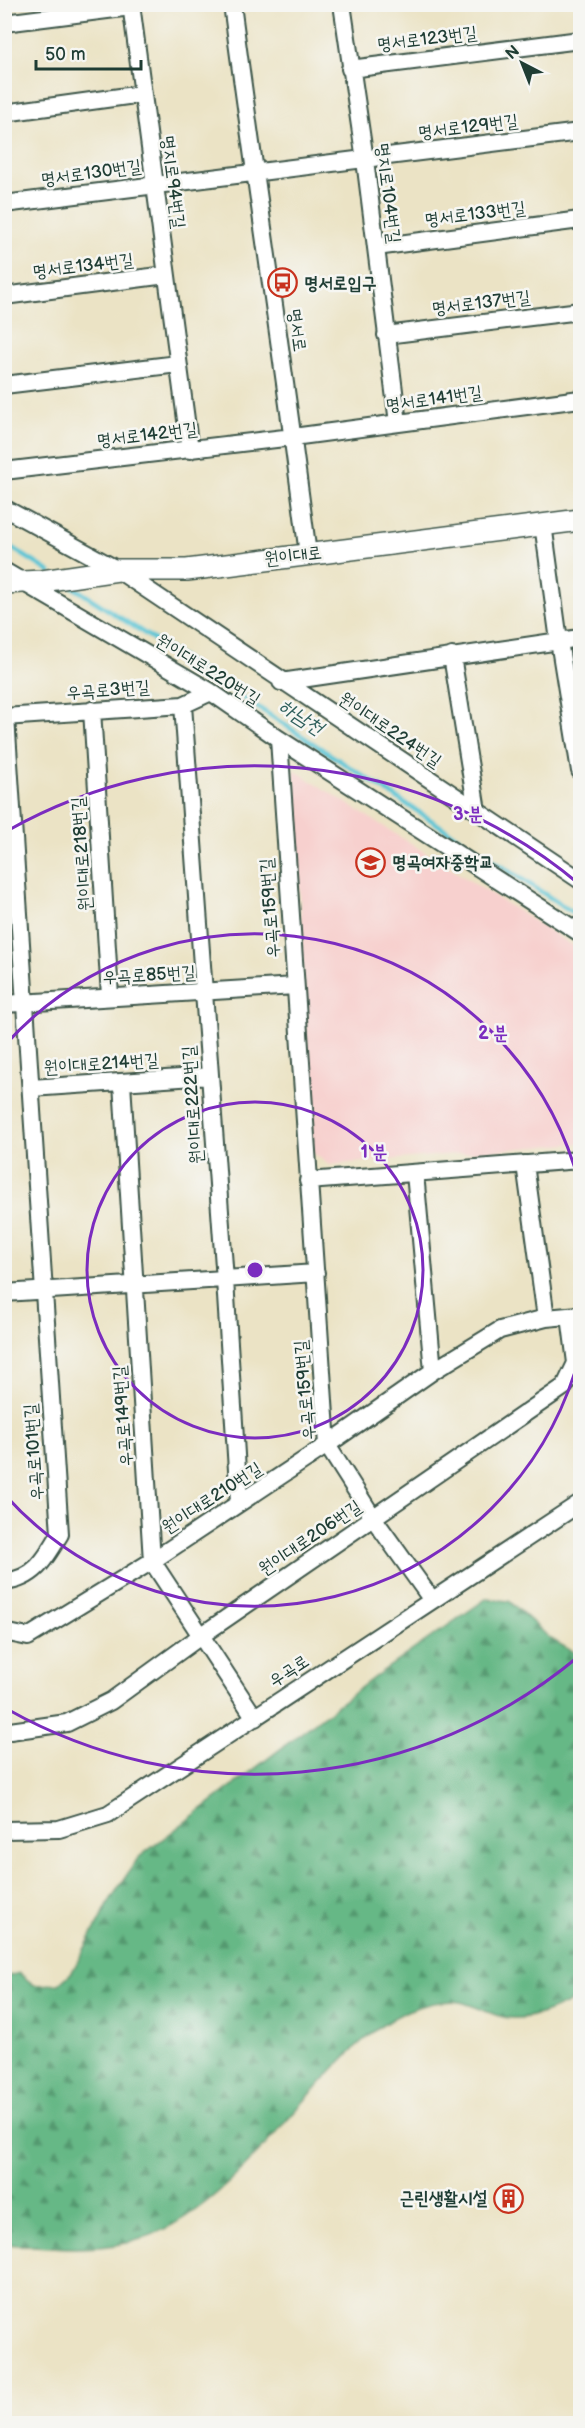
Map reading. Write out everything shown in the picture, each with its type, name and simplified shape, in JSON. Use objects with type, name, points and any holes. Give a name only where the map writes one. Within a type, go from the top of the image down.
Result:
[{"type":"main road","name":"원이대로","points":[[24,582],[111,571],[187,570],[580,520]]},
{"type":"street","name":"명서로","points":[[232,4],[308,555]]},
{"type":"street","name":"명지로104번길","points":[[342,4],[365,160],[398,423]]},
{"type":"street","points":[[4,23],[131,6]]},
{"type":"street","name":"명지로94번길","points":[[131,6],[190,450]]},
{"type":"street","name":"명서로123번길","points":[[350,69],[580,40]]},
{"type":"street","points":[[4,113],[142,94]]},
{"type":"street","name":"명서로129번길","points":[[254,172],[580,132]]},
{"type":"street","name":"명서로130번길","points":[[4,204],[254,172]]},
{"type":"street","name":"명서로133번길","points":[[376,247],[580,220]]},
{"type":"street","name":"명서로134번길","points":[[4,296],[166,275]]},
{"type":"street","name":"명서로137번길","points":[[386,335],[580,310]]},
{"type":"street","points":[[4,385],[177,364]]},
{"type":"street","name":"명서로141번길","points":[[293,437],[580,399]]},
{"type":"street","name":"명서로142번길","points":[[4,471],[293,437]]},
{"type":"street","name":"원이대로224번길","points":[[4,508],[111,571],[580,880]]},
{"type":"street","points":[[543,524],[580,771]]},
{"type":"street","name":"원이대로220번길","points":[[4,571],[211,692],[279,739],[580,933]]},
{"type":"street","name":"원이대로224번길","points":[[282,682],[580,638]]},
{"type":"street","name":"원이대로224번길","points":[[453,656],[477,811]]},
{"type":"street","name":"우곡로3번길","points":[[5,717],[183,705],[211,692]]},
{"type":"street","name":"원이대로222번길","points":[[183,705],[239,1503]]},
{"type":"street","name":"원이대로218번길","points":[[92,710],[110,996]]},
{"type":"street","name":"원이대로214번길","points":[[5,717],[31,1088],[42,1290]]},
{"type":"street","name":"우곡로159번길","points":[[279,739],[327,1445],[374,1519],[432,1600]]},
{"type":"street","name":"우곡로85번길","points":[[4,1004],[295,986]]},
{"type":"street","name":"원이대로214번길","points":[[31,1088],[210,1076]]},
{"type":"street","name":"원이대로214번길","points":[[31,1088],[210,1076]]},
{"type":"street","name":"우곡로149번길","points":[[122,1083],[152,1561]]},
{"type":"street","points":[[309,1181],[580,1160]]},
{"type":"street","points":[[525,1164],[546,1318]]},
{"type":"street","points":[[415,1173],[433,1371]]},
{"type":"street","points":[[4,1293],[316,1273]]},
{"type":"street","name":"우곡로101번길","points":[[4,1582],[14,1581],[41,1566],[60,1534],[42,1290]]},
{"type":"street","name":"원이대로210번길","points":[[4,1632],[28,1637],[152,1561],[327,1445],[433,1371],[501,1330],[546,1318],[575,1315]]},
{"type":"street","name":"원이대로206번길","points":[[4,1730],[67,1724],[111,1701],[202,1635],[565,1386],[576,1363],[575,1315]]},
{"type":"street","name":"우곡로","points":[[4,1830],[59,1829],[108,1814],[580,1503]]},
{"type":"street","points":[[152,1561],[255,1718]]},
{"type":"shaded area","points":[[294,770],[580,950],[580,1143],[329,1165],[312,1152]]},
{"type":"green space","points":[[486,1599],[509,1601],[551,1639],[580,1656],[580,1997],[549,2011],[525,2017],[509,2018],[454,2001],[433,2003],[407,2011],[382,2026],[358,2045],[233,2178],[186,2217],[159,2232],[115,2245],[68,2248],[5,2244],[5,1977],[19,1973],[34,1985],[59,1984],[72,1972],[111,1899],[138,1858],[377,1675]]},
{"type":"waterway","name":"하남천","points":[[4,543],[50,572]]},
{"type":"waterway","name":"하남천","points":[[70,585],[580,917]]},
{"type":"place","name":"명서로입구","points":[[283,283]]},
{"type":"place","name":"명곡여자중학교","points":[[371,862]]},
{"type":"place","name":"근린생활시설","points":[[508,2198]]}]
